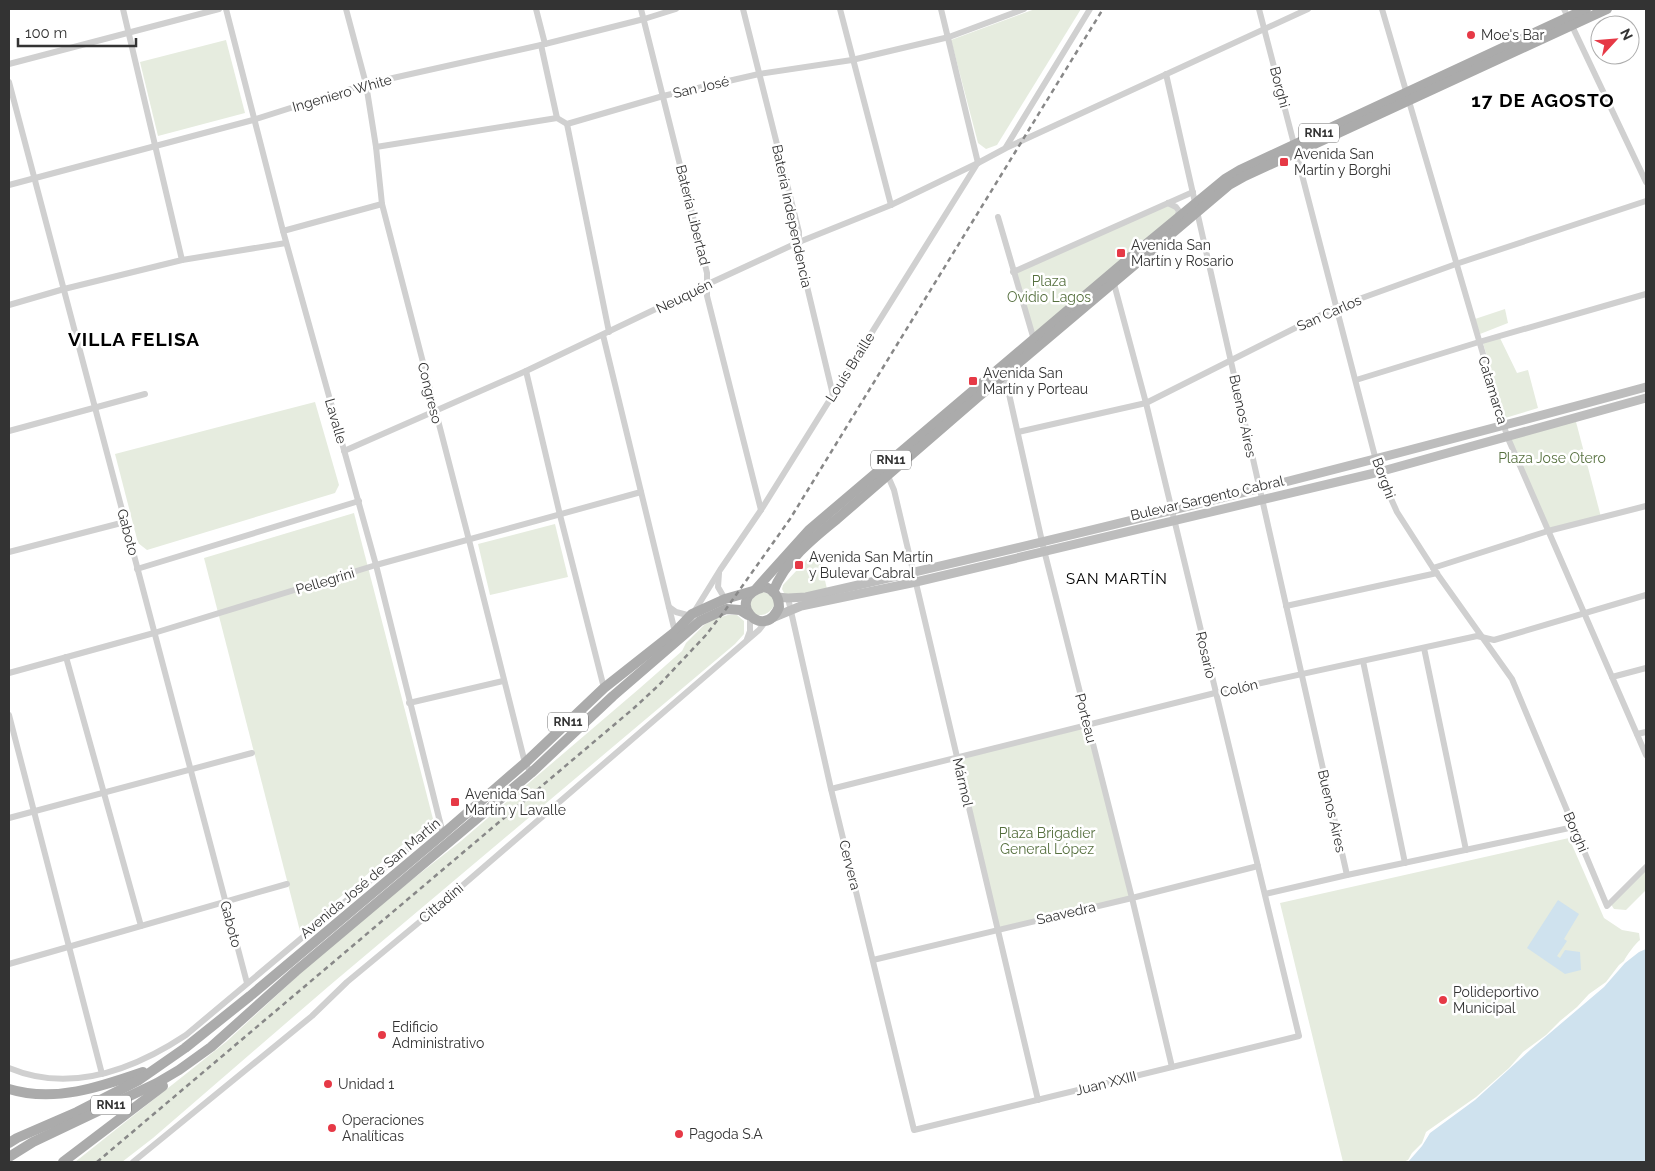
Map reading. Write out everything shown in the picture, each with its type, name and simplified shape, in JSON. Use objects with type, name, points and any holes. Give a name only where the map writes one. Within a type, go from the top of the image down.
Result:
[{"type":"main road","name":"RN11","points":[[749,616],[756,621],[769,619],[778,607],[775,594],[780,576],[815,536],[885,471],[1196,208],[1236,181],[1296,148],[1407,97],[1586,9]]},
{"type":"main road","name":"RN11","points":[[1567,17],[1607,9]]},
{"type":"main road","name":"RN11","points":[[1000,373],[1034,340],[1112,278],[1177,218],[1196,208]]},
{"type":"main road","name":"Bulevar Sargento Cabral","points":[[775,594],[788,598],[806,597],[913,572],[1259,489],[1504,426],[1646,387]]},
{"type":"main road","name":"Bulevar Sargento Cabral","points":[[769,619],[791,609],[916,582],[1380,472],[1646,398]]},
{"type":"main road","name":"RN11","points":[[755,590],[809,530],[885,471]]},
{"type":"main road","points":[[749,616],[746,603],[755,590],[764,587],[770,588],[775,594]]},
{"type":"main road","name":"Avenida José de San Martín","points":[[9,1143],[118,1091],[185,1048],[443,834],[525,763],[604,688],[675,632],[691,615],[725,599],[755,590]]},
{"type":"main road","name":"Avenida José de San Martín","points":[[9,1157],[33,1142],[157,1083],[211,1047],[296,971],[531,773],[613,696],[700,620],[726,609],[740,610],[749,616]]},
{"type":"main road","points":[[63,1162],[186,1070],[211,1047]]},
{"type":"main road","points":[[9,1089],[28,1094],[46,1095],[83,1091],[158,1066]]},
{"type":"street","points":[[123,9],[182,260]]},
{"type":"street","points":[[9,64],[219,9]]},
{"type":"street","name":"Lavalle","points":[[226,9],[253,120],[376,565],[443,834]]},
{"type":"street","name":"Congreso","points":[[346,9],[366,84],[376,147],[382,204],[469,540],[503,680],[525,763],[531,773]]},
{"type":"street","points":[[536,9],[557,118]]},
{"type":"street","name":"Batería Libertad","points":[[641,9],[707,274],[707,296],[761,510]]},
{"type":"street","name":"Ingeniero White","points":[[9,185],[253,120],[366,84],[543,45],[676,9]]},
{"type":"street","name":"Batería Independencia","points":[[744,9],[799,232],[799,253],[833,394]]},
{"type":"street","points":[[840,9],[891,205]]},
{"type":"street","points":[[941,9],[978,163]]},
{"type":"street","name":"San José","points":[[567,124],[663,96],[759,74],[852,60],[949,37],[1024,9]]},
{"type":"street","points":[[1006,148],[1090,9]]},
{"type":"street","name":"Borghi","points":[[1259,9],[1376,459],[1397,512],[1435,570],[1512,679],[1607,906],[1646,867]]},
{"type":"street","name":"Neuquén","points":[[344,451],[526,371],[799,242],[891,205],[1023,140],[1308,9]]},
{"type":"street","name":"Catamarca","points":[[1382,9],[1507,436],[1646,755]]},
{"type":"street","points":[[1567,17],[1646,182]]},
{"type":"street","name":"Buenos Aires","points":[[1166,74],[1346,875]]},
{"type":"street","name":"Gaboto","points":[[9,82],[247,983]]},
{"type":"street","points":[[376,147],[557,118],[567,124],[606,334],[641,492],[675,632]]},
{"type":"street","name":"Louis Braille","points":[[691,615],[761,510],[978,163]]},
{"type":"street","points":[[1013,272],[1193,192]]},
{"type":"street","name":"San Carlos","points":[[1018,432],[1146,403],[1337,307],[1456,264],[1646,202]]},
{"type":"street","points":[[1168,203],[1176,206],[1179,211],[1177,218]]},
{"type":"street","points":[[283,231],[382,204]]},
{"type":"street","points":[[998,217],[1034,340]]},
{"type":"street","points":[[9,305],[64,289],[182,260],[286,242]]},
{"type":"street","name":"Rosario","points":[[1112,278],[1175,520],[1299,1036]]},
{"type":"street","points":[[1356,380],[1646,294]]},
{"type":"street","points":[[526,371],[604,688]]},
{"type":"street","name":"Porteau","points":[[1000,373],[1007,385],[1044,551],[1132,898],[1172,1067]]},
{"type":"street","points":[[9,430],[145,394]]},
{"type":"street","name":"Mármol","points":[[885,471],[894,490],[1038,1100]]},
{"type":"street","name":"Pellegrini","points":[[9,673],[154,633],[376,565],[641,492]]},
{"type":"street","points":[[137,569],[359,501]]},
{"type":"street","points":[[1286,606],[1435,570],[1548,531],[1646,506]]},
{"type":"street","points":[[9,552],[125,522]]},
{"type":"street","points":[[720,570],[718,587],[725,599]]},
{"type":"street","name":"Colón","points":[[831,789],[1301,674],[1364,662],[1476,636],[1494,640],[1646,595]]},
{"type":"street","name":"Cervera","points":[[788,598],[831,789],[914,1130]]},
{"type":"street","points":[[668,606],[676,612],[691,615]]},
{"type":"street","points":[[746,640],[750,631],[749,616]]},
{"type":"street","name":"Cittadini","points":[[133,1162],[312,1016],[347,982],[434,910],[759,630],[769,619]]},
{"type":"street","points":[[1424,648],[1466,850]]},
{"type":"street","points":[[66,657],[141,926]]},
{"type":"street","points":[[1364,662],[1405,863]]},
{"type":"street","points":[[1612,677],[1646,668]]},
{"type":"street","points":[[409,703],[503,680]]},
{"type":"street","points":[[9,715],[102,1074]]},
{"type":"street","points":[[1637,734],[1646,732]]},
{"type":"street","points":[[9,818],[252,753]]},
{"type":"street","points":[[9,1068],[48,1080],[71,1080],[126,1068],[167,1047],[186,1035],[440,822]]},
{"type":"street","points":[[1265,894],[1574,827]]},
{"type":"street","name":"Saavedra","points":[[873,960],[1258,866]]},
{"type":"street","points":[[9,964],[287,884]]},
{"type":"street","name":"Juan XXIII","points":[[914,1130],[1299,1036]]},
{"type":"green space","points":[[1035,9],[1081,9],[997,145],[986,149],[978,143],[951,40]]},
{"type":"green space","points":[[226,40],[245,113],[158,136],[140,62]]},
{"type":"green space","name":"Plaza Ovidio Lagos","points":[[1168,203],[1179,211],[1034,340],[1013,272]]},
{"type":"green space","points":[[1505,309],[1508,323],[1480,334],[1475,319]]},
{"type":"green space","points":[[1500,338],[1517,373],[1528,370],[1538,408],[1505,418],[1483,343]]},
{"type":"green space","points":[[315,402],[339,485],[335,493],[147,550],[138,543],[115,454]]},
{"type":"green space","name":"Plaza Jose Otero","points":[[1575,418],[1601,517],[1548,531],[1507,436]]},
{"type":"green space","points":[[354,513],[433,819],[300,931],[204,558]]},
{"type":"green space","points":[[555,524],[568,577],[490,595],[478,544]]},
{"type":"green space","points":[[814,552],[820,559],[827,589],[803,595],[785,595],[782,589],[783,585]]},
{"type":"green space","points":[[764,592],[772,596],[775,604],[767,613],[755,615],[749,606],[750,603],[755,597]]},
{"type":"green space","points":[[728,615],[737,615],[744,621],[744,634],[735,644],[329,986],[153,1138],[122,1162],[75,1162],[226,1042],[342,935],[461,841],[640,688],[682,651],[686,643],[704,625],[714,619]]},
{"type":"green space","name":"Plaza Brigadier General López","points":[[1088,726],[1132,898],[998,929],[957,758]]},
{"type":"green space","name":"Polideportivo Municipal","points":[[1569,838],[1604,918],[1622,930],[1639,933],[1640,940],[1606,982],[1589,994],[1546,1035],[1523,1052],[1509,1068],[1476,1097],[1426,1132],[1422,1143],[1408,1160],[1403,1162],[1343,1162],[1280,903]]},
{"type":"green space","points":[[1646,867],[1646,890],[1626,910],[1614,909],[1610,903]]},
{"type":"water","points":[[1558,900],[1579,914],[1564,939],[1567,941],[1557,956],[1560,958],[1565,950],[1580,952],[1581,970],[1565,974],[1527,948]]},
{"type":"water","points":[[1646,949],[1646,1162],[1408,1162],[1430,1133],[1475,1100],[1604,987],[1625,963]]},
{"type":"railway","points":[[97,1162],[634,708],[659,685],[706,635],[790,519],[1103,9]]},
{"type":"place","name":"Moe's Bar","points":[[1471,35]]},
{"type":"place","name":"Avenida San Martín y Borghi","points":[[1284,162]]},
{"type":"place","name":"Avenida San Martín y Rosario","points":[[1121,253]]},
{"type":"place","name":"Avenida San Martín y Porteau","points":[[973,381]]},
{"type":"place","name":"Avenida San Martín y Bulevar Cabral","points":[[799,565]]},
{"type":"place","name":"Avenida San Martín y Lavalle","points":[[455,802]]},
{"type":"place","name":"Polideportivo Municipal","points":[[1443,1000]]},
{"type":"place","name":"Edificio Administrativo","points":[[382,1035]]},
{"type":"place","name":"Unidad 1","points":[[328,1084]]},
{"type":"place","name":"Operaciones Analíticas","points":[[332,1128]]},
{"type":"place","name":"Pagoda S.A","points":[[679,1134]]},
{"type":"district","name":"17 DE AGOSTO","points":[[1543,100]]},
{"type":"district","name":"VILLA FELISA","points":[[134,339]]},
{"type":"district","name":"SAN MARTÍN","points":[[1117,579]]}]
